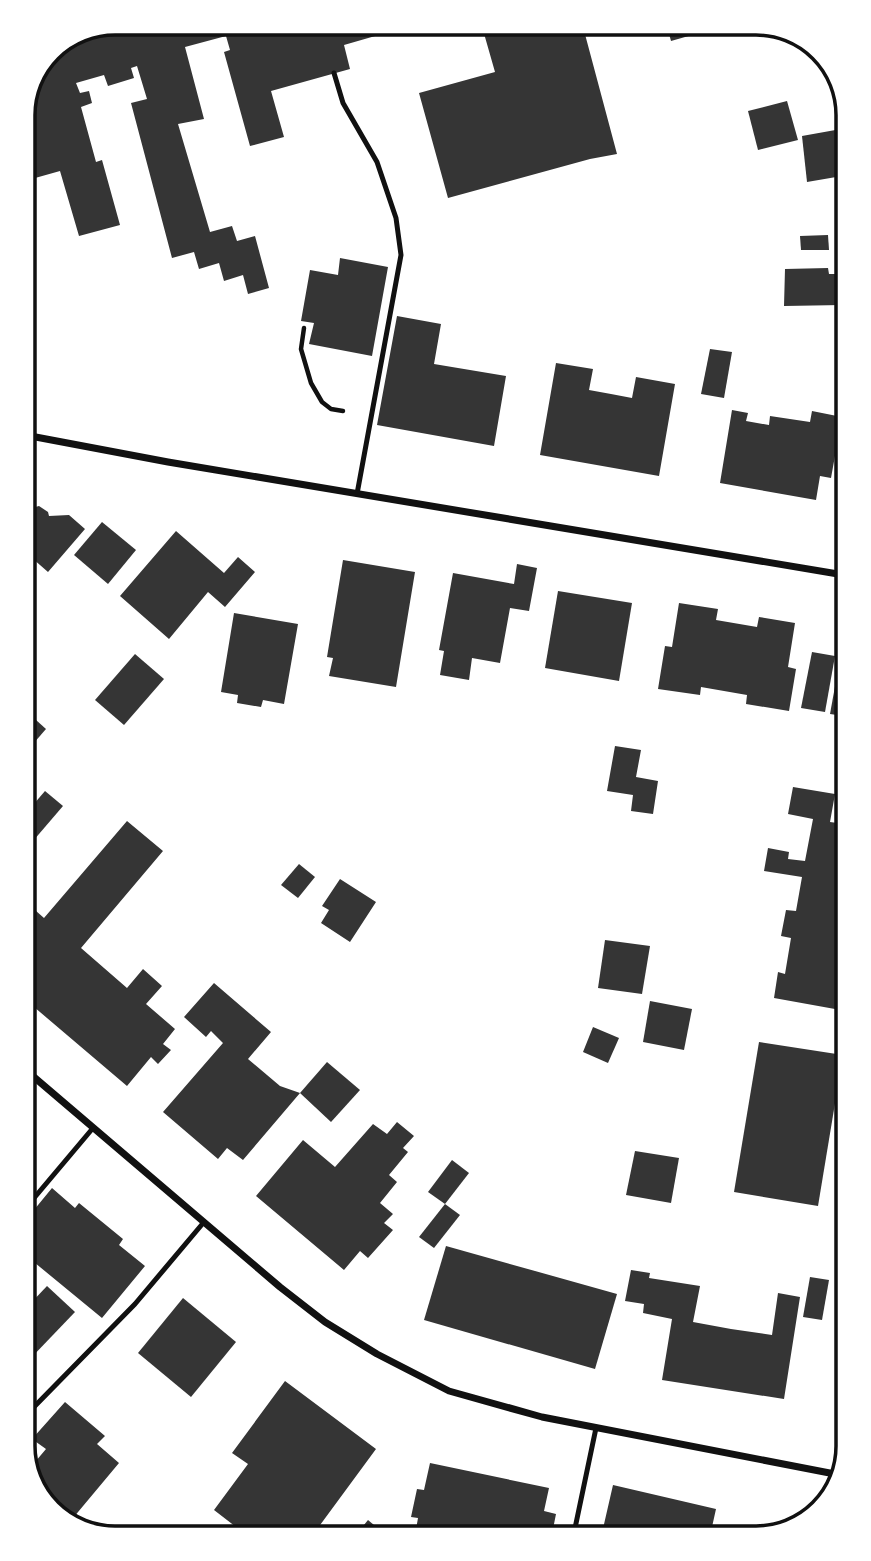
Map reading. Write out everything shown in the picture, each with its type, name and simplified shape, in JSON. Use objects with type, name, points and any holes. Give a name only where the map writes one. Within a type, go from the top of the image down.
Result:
[{"type":"street","points":[[35,437],[168,462],[836,574]]},
{"type":"street","points":[[35,1078],[280,1287],[325,1322],[377,1354],[449,1391],[542,1418],[831,1473]]},
{"type":"lane","points":[[334,73],[343,103],[377,162],[396,218],[401,255],[357,494]]},
{"type":"lane","points":[[35,1197],[93,1128]]},
{"type":"lane","points":[[35,1406],[135,1304],[204,1222]]},
{"type":"lane","points":[[576,1526],[596,1428]]},
{"type":"path","points":[[304,328],[302,349],[311,383],[322,402],[331,409],[343,411]]},
{"type":"building","points":[[115,35],[379,35],[344,45],[350,69],[271,91],[284,137],[250,146],[224,52],[230,50],[226,36],[185,47],[204,119],[178,124],[210,232],[232,226],[237,241],[255,236],[269,288],[248,294],[243,275],[224,281],[219,263],[199,269],[194,252],[172,258],[131,103],[147,99],[137,66],[131,68],[134,78],[108,86],[104,75],[76,83],[80,93],[89,91],[92,103],[81,107],[96,162],[102,160],[120,225],[79,236],[60,171],[35,178],[35,110],[41,84],[48,71],[58,58],[84,41]]},
{"type":"building","points":[[484,35],[585,35],[617,154],[448,198],[419,93],[495,72]]},
{"type":"building","points":[[669,35],[692,35],[671,41]]},
{"type":"building","points":[[787,101],[798,140],[758,150],[748,111]]},
{"type":"building","points":[[836,130],[836,177],[807,182],[802,136]]},
{"type":"building","points":[[828,235],[829,250],[801,250],[800,236]]},
{"type":"building","points":[[340,258],[388,267],[372,356],[309,344],[314,323],[301,321],[310,270],[338,275]]},
{"type":"building","points":[[828,268],[829,274],[836,274],[836,305],[784,306],[785,269]]},
{"type":"building","points":[[397,316],[441,324],[434,364],[506,376],[494,446],[377,425]]},
{"type":"building","points":[[710,349],[732,352],[724,398],[701,394]]},
{"type":"building","points":[[556,363],[593,369],[589,390],[632,398],[636,377],[675,384],[659,476],[540,455]]},
{"type":"building","points":[[732,410],[748,413],[746,421],[769,425],[770,416],[810,422],[812,411],[836,416],[836,450],[831,478],[820,476],[816,500],[720,483]]},
{"type":"building","points":[[39,506],[48,512],[49,516],[69,515],[85,529],[48,572],[35,561],[35,507]]},
{"type":"building","points":[[102,522],[136,550],[108,584],[74,555]]},
{"type":"building","points":[[176,531],[224,573],[238,557],[255,572],[225,607],[208,592],[169,639],[120,596]]},
{"type":"building","points":[[343,560],[415,572],[396,687],[329,676],[333,658],[327,657]]},
{"type":"building","points":[[517,564],[537,568],[529,611],[510,608],[500,663],[472,658],[469,680],[440,675],[444,651],[439,650],[453,573],[514,584]]},
{"type":"building","points":[[558,591],[632,603],[619,681],[545,668]]},
{"type":"building","points":[[679,603],[718,609],[716,620],[757,627],[759,617],[795,623],[788,667],[796,669],[789,711],[746,704],[747,695],[701,687],[700,695],[658,689],[665,646],[672,647]]},
{"type":"building","points":[[234,613],[298,624],[284,704],[263,700],[261,707],[237,703],[238,695],[221,692]]},
{"type":"building","points":[[812,652],[835,656],[825,712],[801,708]]},
{"type":"building","points":[[135,654],[164,679],[124,725],[95,700]]},
{"type":"building","points":[[836,681],[836,715],[830,714]]},
{"type":"building","points":[[35,719],[46,729],[35,742]]},
{"type":"building","points":[[615,746],[641,750],[636,777],[658,781],[653,814],[631,811],[633,795],[607,791]]},
{"type":"building","points":[[793,787],[835,794],[830,822],[836,823],[836,1009],[774,998],[778,972],[785,974],[791,938],[781,936],[786,910],[796,911],[802,877],[764,871],[768,848],[789,852],[788,859],[805,861],[813,819],[788,814]]},
{"type":"building","points":[[45,791],[63,806],[35,839],[35,803]]},
{"type":"building","points":[[127,821],[163,851],[81,948],[127,988],[143,969],[162,986],[146,1004],[175,1029],[163,1044],[171,1050],[158,1064],[151,1057],[127,1086],[35,1008],[35,910],[44,918]]},
{"type":"building","points":[[299,864],[315,877],[298,898],[281,885]]},
{"type":"building","points":[[340,879],[376,902],[350,942],[321,923],[329,910],[322,906]]},
{"type":"building","points":[[605,940],[650,946],[642,994],[598,988]]},
{"type":"building","points":[[214,983],[271,1032],[248,1059],[280,1086],[300,1093],[243,1160],[227,1148],[218,1159],[163,1112],[223,1043],[211,1031],[206,1037],[184,1017]]},
{"type":"building","points":[[650,1001],[692,1009],[684,1050],[643,1042]]},
{"type":"building","points":[[593,1027],[619,1038],[608,1063],[583,1052]]},
{"type":"building","points":[[759,1042],[836,1054],[836,1097],[818,1206],[734,1192]]},
{"type":"building","points":[[327,1062],[360,1090],[331,1122],[300,1093]]},
{"type":"building","points":[[397,1122],[414,1136],[403,1148],[408,1152],[389,1175],[397,1182],[380,1203],[393,1214],[384,1223],[393,1230],[368,1258],[360,1251],[344,1270],[256,1196],[303,1140],[335,1167],[373,1124],[387,1134]]},
{"type":"building","points":[[635,1151],[679,1158],[671,1203],[626,1195]]},
{"type":"building","points":[[452,1160],[469,1173],[445,1204],[428,1192]]},
{"type":"building","points":[[52,1188],[75,1208],[79,1203],[123,1239],[119,1245],[145,1266],[102,1318],[35,1263],[35,1209]]},
{"type":"building","points":[[445,1204],[460,1215],[434,1248],[419,1237]]},
{"type":"building","points":[[446,1246],[617,1294],[595,1369],[424,1320]]},
{"type":"building","points":[[631,1270],[650,1273],[649,1278],[700,1286],[693,1322],[731,1329],[772,1335],[778,1293],[800,1297],[784,1399],[662,1380],[672,1319],[643,1313],[644,1304],[625,1301]]},
{"type":"building","points":[[810,1277],[829,1280],[822,1320],[803,1317]]},
{"type":"building","points":[[47,1286],[75,1312],[35,1354],[35,1299]]},
{"type":"building","points":[[183,1298],[236,1342],[191,1397],[138,1353]]},
{"type":"building","points":[[285,1381],[376,1449],[319,1526],[235,1526],[214,1510],[248,1464],[232,1453]]},
{"type":"building","points":[[65,1402],[105,1436],[97,1444],[119,1463],[75,1515],[55,1499],[43,1481],[37,1460],[46,1449],[35,1441],[35,1436]]},
{"type":"building","points":[[430,1463],[549,1488],[544,1511],[556,1514],[554,1526],[417,1526],[418,1518],[411,1517],[417,1489],[424,1490]]},
{"type":"building","points":[[613,1485],[716,1509],[712,1526],[604,1526]]},
{"type":"building","points":[[368,1520],[375,1526],[363,1526]]}]
